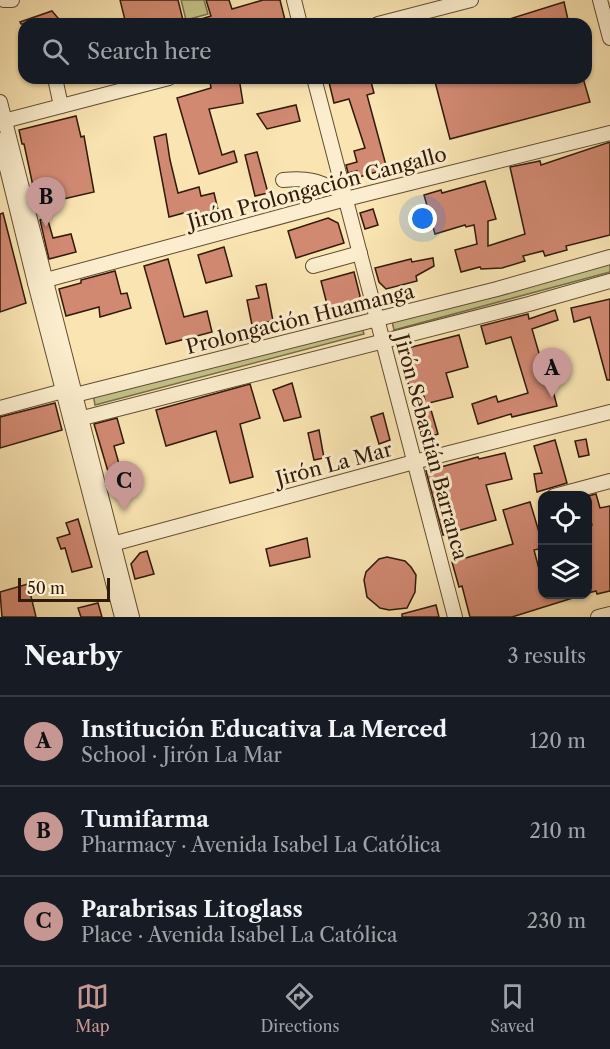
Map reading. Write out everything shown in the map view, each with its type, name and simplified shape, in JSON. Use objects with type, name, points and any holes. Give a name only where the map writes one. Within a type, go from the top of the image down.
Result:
[{"type":"street","points":[[4,0],[12,0]]},
{"type":"street","points":[[294,0],[298,18]]},
{"type":"street","points":[[401,18],[471,0]]},
{"type":"street","points":[[600,0],[610,38]]},
{"type":"street","points":[[56,84],[61,106]]},
{"type":"street","points":[[2,121],[146,84]]},
{"type":"street","name":"Jirón Sebastián Barranca","points":[[316,84],[455,617]]},
{"type":"street","points":[[0,102],[2,121],[40,282]]},
{"type":"street","name":"Jirón Prolongación Cangallo","points":[[40,282],[345,196],[610,133]]},
{"type":"street","points":[[0,140],[109,545],[132,617]]},
{"type":"street","points":[[283,180],[303,178],[321,183],[345,196]]},
{"type":"street","points":[[313,266],[360,253]]},
{"type":"street","name":"Prolongación Huamanga","points":[[0,408],[377,319],[610,257]]},
{"type":"street","points":[[76,420],[383,342],[610,281]]},
{"type":"street","name":"Jirón La Mar","points":[[109,545],[414,462],[610,412]]},
{"type":"street","points":[[570,491],[610,481]]},
{"type":"street","points":[[109,545],[122,617]]},
{"type":"street","points":[[598,617],[610,614]]},
{"type":"shaded area","points":[[181,0],[204,0],[208,14],[186,18]]},
{"type":"shaded area","points":[[610,258],[610,272],[394,330],[391,317]]},
{"type":"shaded area","points":[[361,324],[364,334],[95,405],[93,394]]},
{"type":"building","points":[[120,0],[178,0],[182,18],[124,18]]},
{"type":"building","points":[[206,0],[229,0],[232,9],[263,0],[280,0],[284,18],[204,18],[211,16]]},
{"type":"building","points":[[564,2],[568,18],[513,18]]},
{"type":"building","points":[[52,11],[58,18],[32,18]]},
{"type":"building","points":[[210,84],[240,84],[243,103],[209,109],[222,155],[234,151],[237,162],[199,174],[177,98],[211,88]]},
{"type":"building","points":[[329,84],[372,84],[374,93],[367,95],[387,169],[359,177],[357,171],[348,173],[346,165],[357,162],[354,151],[365,148],[349,99],[334,103]]},
{"type":"building","points":[[436,84],[585,84],[590,102],[450,139]]},
{"type":"building","points":[[296,105],[300,121],[267,129],[257,114]]},
{"type":"building","points":[[76,116],[81,137],[84,136],[94,192],[37,205],[19,130]]},
{"type":"building","points":[[166,134],[178,193],[199,187],[201,196],[214,193],[219,214],[208,217],[207,213],[193,217],[191,211],[169,217],[154,137]]},
{"type":"building","points":[[610,142],[610,235],[566,246],[567,250],[545,256],[543,251],[523,256],[525,261],[502,268],[481,269],[480,267],[461,272],[455,250],[477,244],[474,225],[466,227],[465,225],[435,234],[424,195],[441,190],[442,193],[485,181],[496,219],[488,221],[488,246],[525,234],[510,167],[540,161],[541,165]]},
{"type":"building","points":[[257,152],[268,193],[255,196],[245,155]]},
{"type":"building","points":[[373,209],[378,225],[365,229],[360,213]]},
{"type":"building","points":[[3,213],[26,303],[0,312],[0,214]]},
{"type":"building","points":[[47,217],[53,238],[71,234],[76,252],[49,259],[40,220]]},
{"type":"building","points":[[328,218],[338,223],[344,243],[296,258],[288,231]]},
{"type":"building","points":[[224,247],[232,276],[206,283],[198,255]]},
{"type":"building","points":[[433,258],[434,266],[416,276],[417,281],[386,289],[379,282],[375,268],[411,259],[412,262]]},
{"type":"building","points":[[168,259],[184,317],[207,311],[212,332],[166,344],[144,266]]},
{"type":"building","points":[[115,271],[121,294],[127,293],[131,308],[100,317],[99,307],[66,316],[59,289],[81,283],[81,280]]},
{"type":"building","points":[[354,272],[360,296],[356,305],[329,312],[321,281]]},
{"type":"building","points":[[266,284],[273,321],[252,325],[247,300],[259,298],[256,286]]},
{"type":"building","points":[[610,299],[610,380],[607,380],[590,317],[574,322],[571,308]]},
{"type":"building","points":[[555,310],[558,320],[532,329],[549,388],[552,387],[557,406],[512,417],[511,414],[478,424],[472,404],[496,396],[498,402],[528,393],[511,337],[486,344],[481,326],[528,314],[529,319]]},
{"type":"building","points":[[459,335],[468,367],[446,373],[453,397],[429,403],[438,434],[424,439],[414,404],[425,400],[420,384],[409,387],[400,350]]},
{"type":"building","points":[[292,383],[301,417],[284,421],[273,390]]},
{"type":"building","points":[[250,384],[260,418],[240,424],[253,477],[230,483],[216,431],[166,446],[156,410]]},
{"type":"building","points":[[55,403],[62,430],[0,448],[0,417]]},
{"type":"building","points":[[383,413],[390,440],[379,444],[371,417]]},
{"type":"building","points":[[117,418],[124,443],[114,446],[124,482],[112,485],[94,424]]},
{"type":"building","points":[[319,430],[324,458],[314,460],[308,433]]},
{"type":"building","points":[[586,439],[589,455],[579,457],[575,441]]},
{"type":"building","points":[[555,440],[567,483],[537,492],[534,474],[542,473],[534,446]]},
{"type":"building","points":[[505,453],[512,479],[486,485],[496,520],[443,535],[426,471],[478,457],[479,459]]},
{"type":"building","points":[[596,494],[600,508],[610,506],[610,591],[597,594],[596,591],[592,592],[592,495]]},
{"type":"building","points":[[530,502],[538,529],[538,549],[534,550],[538,565],[538,599],[570,599],[512,617],[470,617],[462,586],[459,587],[452,562],[513,544],[503,510]]},
{"type":"building","points":[[78,519],[92,567],[72,572],[65,548],[61,549],[57,538],[70,534],[66,523]]},
{"type":"building","points":[[307,538],[310,557],[270,566],[266,549]]},
{"type":"building","points":[[147,551],[154,574],[135,579],[131,564],[140,553]]},
{"type":"building","points":[[387,557],[405,561],[416,575],[415,592],[407,608],[389,610],[380,608],[367,597],[364,580],[366,572],[379,559]]},
{"type":"building","points":[[28,584],[36,617],[2,617],[0,592]]},
{"type":"building","points":[[98,603],[102,617],[81,617],[78,608]]},
{"type":"building","points":[[436,605],[439,617],[402,617],[402,614]]},
{"type":"place","name":"Tumifarma","points":[[46,227]]},
{"type":"place","name":"Institución Educativa La Merced","points":[[552,398]]},
{"type":"place","name":"Parabrisas Litoglass","points":[[124,511]]}]
